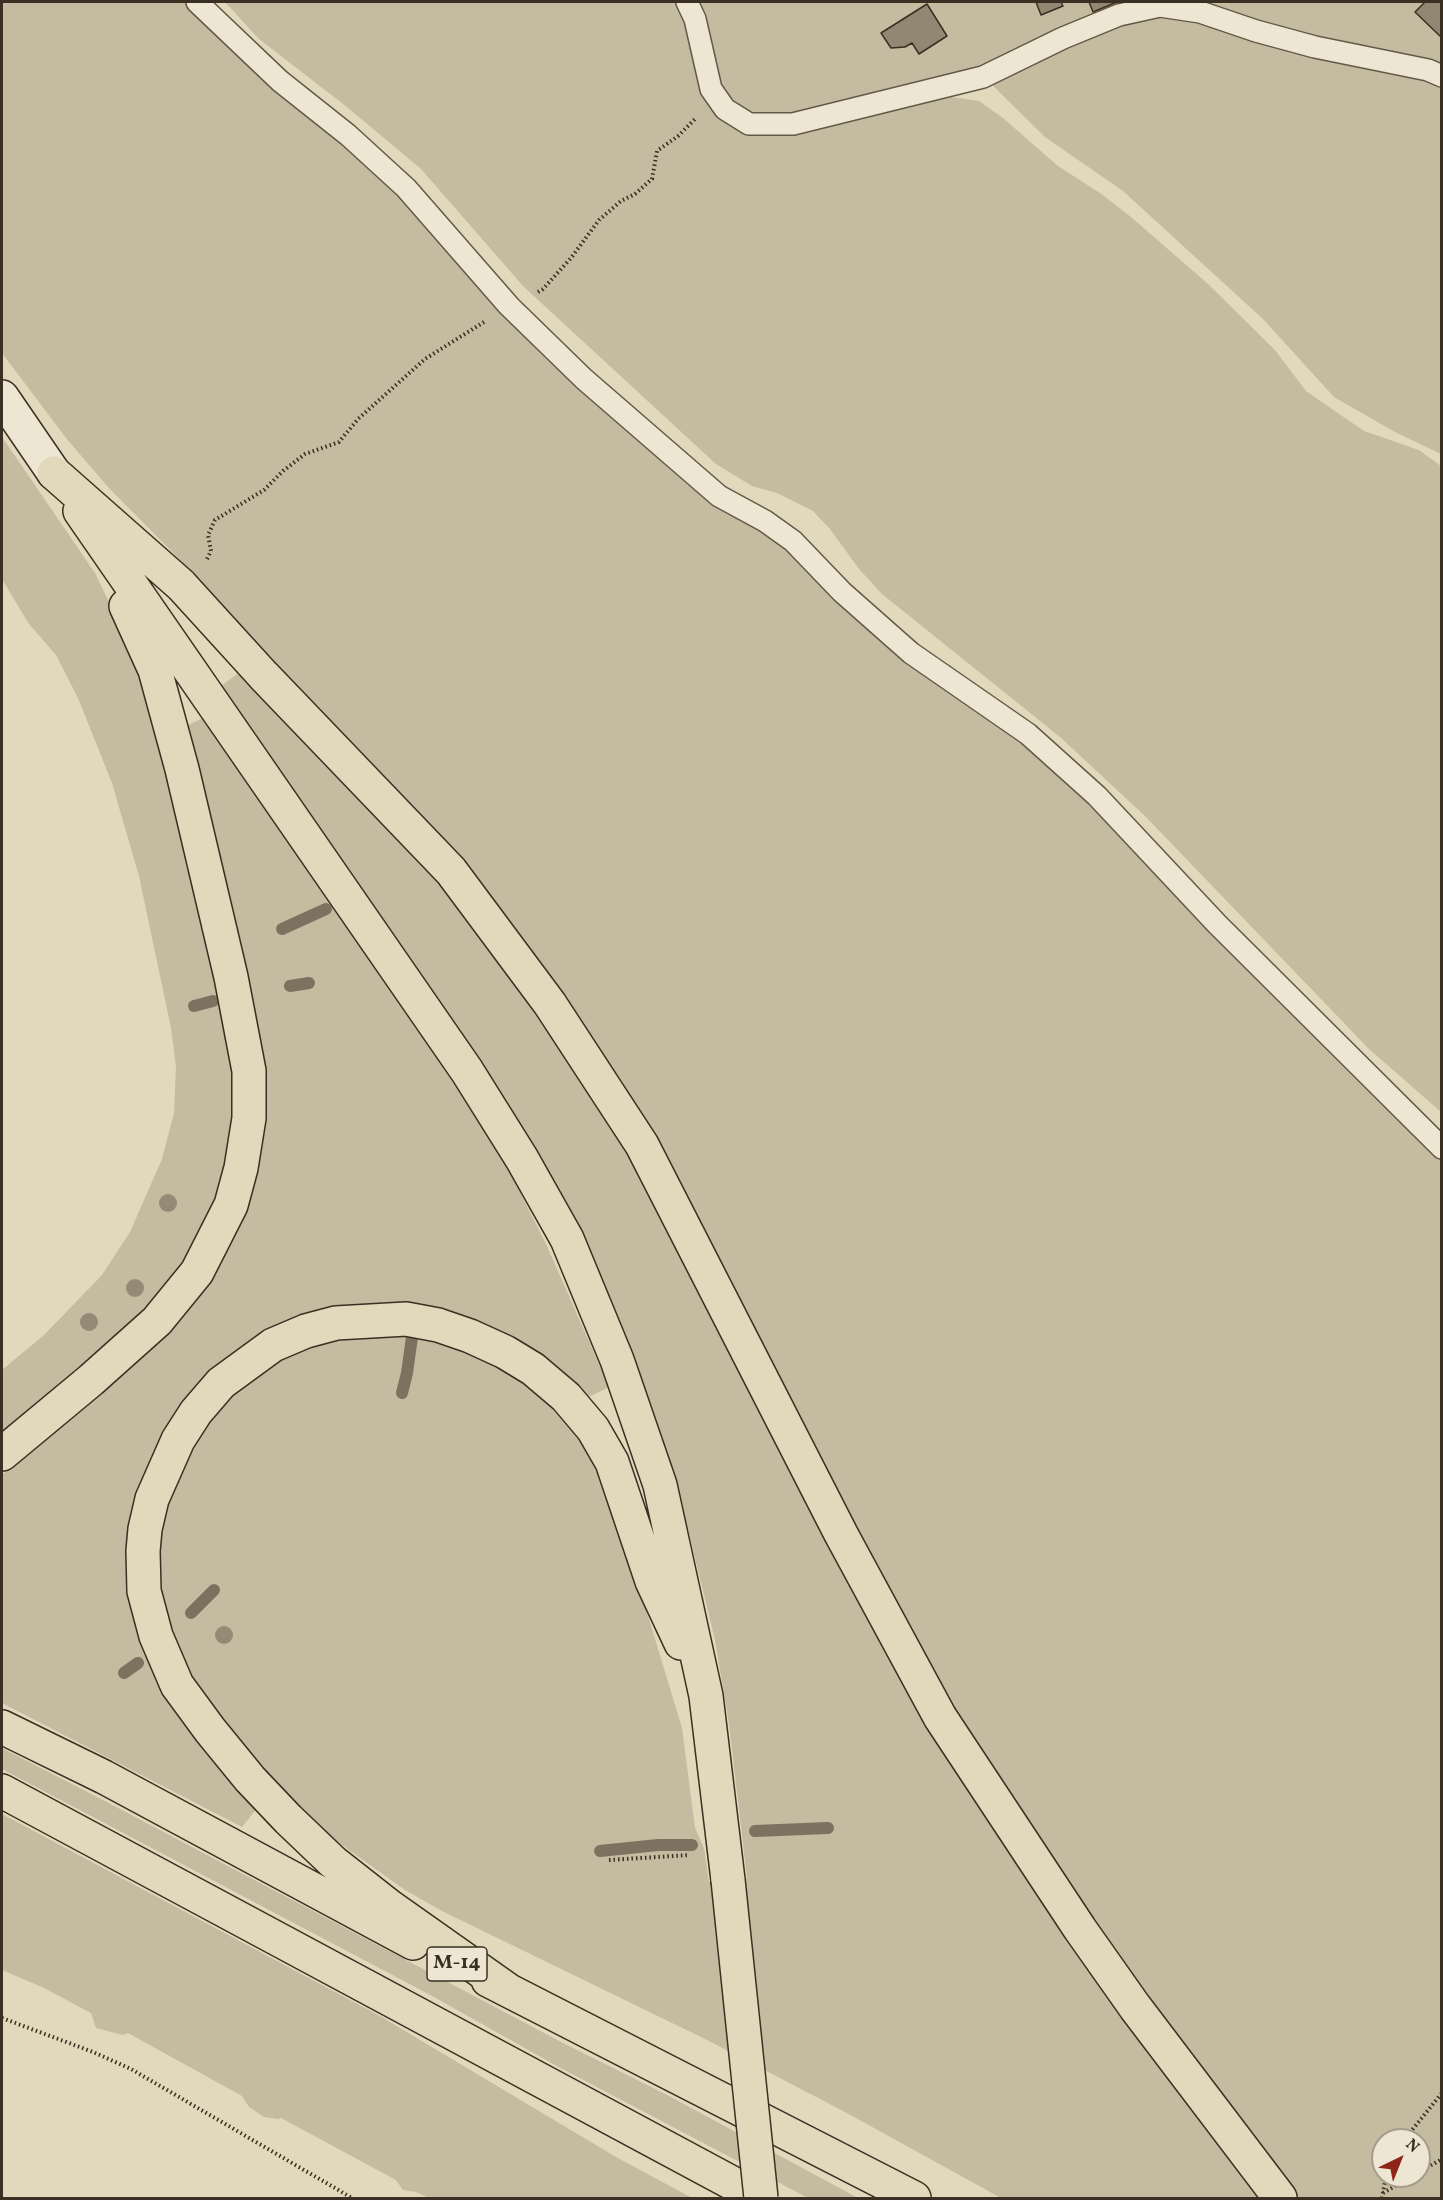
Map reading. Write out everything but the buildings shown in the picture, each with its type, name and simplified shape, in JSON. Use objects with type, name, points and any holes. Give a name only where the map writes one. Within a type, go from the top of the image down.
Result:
[{"type":"highway","points":[[54,473],[181,585],[263,675],[451,871],[556,1013],[642,1145],[842,1534],[940,1717],[1080,1929],[1135,2007],[1280,2199]]},
{"type":"highway","points":[[2,1454],[157,1321],[197,1272],[231,1205],[241,1168],[249,1118],[249,1071],[231,977],[182,769],[155,670],[123,598],[54,473]]},
{"type":"highway","points":[[54,473],[467,1071],[522,1159],[567,1239],[617,1360],[660,1485],[706,1696],[728,1880],[760,2199]]},
{"type":"highway","points":[[508,1990],[389,1906],[333,1862],[250,1779],[210,1730],[177,1684],[156,1636],[144,1591],[143,1551],[152,1499],[178,1440],[196,1412],[221,1383],[273,1345],[306,1331],[336,1323],[406,1319],[438,1325],[505,1352],[533,1369],[566,1397],[592,1429],[612,1462],[652,1581],[706,1696]]},
{"type":"highway","name":"М-14","points":[[2,1727],[104,1776],[393,1933],[914,2199]]},
{"type":"highway","points":[[2,1791],[760,2199]]},
{"type":"main road","points":[[2,397],[54,473]]},
{"type":"lane","points":[[197,2],[280,81],[348,135],[406,188],[509,306],[584,379],[719,496],[765,521],[794,541],[842,592],[911,653],[1028,734],[1088,788],[1217,924],[1442,1148]]},
{"type":"lane","points":[[687,2],[695,19],[711,89],[725,109],[749,124],[793,124],[983,76],[1063,38],[1119,15],[1160,6],[1200,12],[1315,47],[1428,70],[1442,76]]},
{"type":"path","points":[[181,585],[206,560],[211,551],[208,535],[215,520],[264,490],[305,454],[322,446],[339,442],[358,419],[425,359],[509,306],[543,289],[571,258],[599,220],[652,179],[657,151],[678,136],[696,118],[725,109]]},
{"type":"path","points":[[609,1860],[700,1854]]},
{"type":"path","points":[[2,2018],[93,2052],[131,2069],[352,2199]]},
{"type":"path","points":[[1414,2128],[1442,2093]]},
{"type":"shaded area","points":[[2,2],[187,2],[343,140],[400,194],[502,310],[1022,741],[1091,802],[1211,930],[1441,1158],[1441,2198],[1297,2198],[1274,2171],[1144,1996],[953,1711],[562,995],[461,860],[260,651],[192,572],[108,487],[66,438],[2,353]]},
{"type":"shaded area","points":[[225,2],[680,2],[699,79],[752,132],[938,95],[979,101],[1003,118],[1058,166],[1100,193],[1131,217],[1207,283],[1275,350],[1306,391],[1364,431],[1419,450],[1441,466],[1441,1112],[1368,1048],[1145,816],[1060,737],[882,594],[813,511],[777,493],[752,486],[716,464],[523,286],[421,169],[347,107],[259,39]]},
{"type":"shaded area","points":[[698,2],[1441,2],[1441,454],[1395,432],[1334,397],[1263,319],[1123,191],[1045,137],[977,70],[771,118],[747,113],[730,101],[718,76],[705,14]]},
{"type":"shaded area","points":[[2,437],[95,573],[125,635],[156,722],[185,834],[235,1072],[234,1116],[227,1165],[217,1200],[185,1264],[145,1311],[83,1368],[2,1434],[2,1370],[44,1335],[102,1275],[130,1232],[162,1159],[174,1113],[176,1066],[171,1028],[139,876],[112,783],[78,698],[56,655],[29,624],[2,579]]},
{"type":"shaded area","points":[[240,672],[443,887],[500,957],[628,1152],[829,1542],[1261,2198],[1001,2198],[845,2112],[707,2040],[442,1911],[405,1890],[342,1845],[299,1810],[259,1767],[187,1676],[158,1593],[159,1530],[166,1500],[190,1443],[230,1394],[281,1355],[342,1335],[405,1334],[433,1338],[500,1364],[554,1405],[581,1437],[618,1517],[682,1728],[695,1828],[704,1848],[709,1882],[747,1878],[729,1724],[715,1640],[676,1480],[633,1355],[582,1232],[538,1152],[482,1062],[221,686]]},
{"type":"shaded area","points":[[203,718],[423,1036],[508,1168],[547,1246],[609,1387],[589,1397],[576,1386],[475,1323],[238,1350],[128,1569],[258,1807],[242,1827],[2,1703],[2,1475],[101,1390],[230,1241],[246,971],[188,725]]},
{"type":"shaded area","points":[[2,1748],[565,2044],[669,2096],[858,2198],[808,2198],[555,2065],[434,1997],[2,1769]]},
{"type":"shaded area","points":[[2,1814],[380,2016],[616,2157],[692,2198],[429,2198],[416,2192],[403,2190],[396,2180],[281,2118],[264,2117],[249,2107],[242,2096],[128,2033],[123,2035],[96,2028],[91,2013],[44,1988],[2,1970]]},
{"type":"waterway","points":[[282,929],[326,909]]},
{"type":"waterway","points":[[290,986],[309,983]]},
{"type":"waterway","points":[[194,1006],[213,1001]]},
{"type":"waterway","points":[[402,1393],[412,1337]]},
{"type":"waterway","points":[[191,1613],[214,1590]]},
{"type":"waterway","points":[[124,1673],[138,1663]]},
{"type":"waterway","points":[[755,1831],[828,1828]]},
{"type":"waterway","points":[[600,1851],[658,1845],[692,1845]]}]
